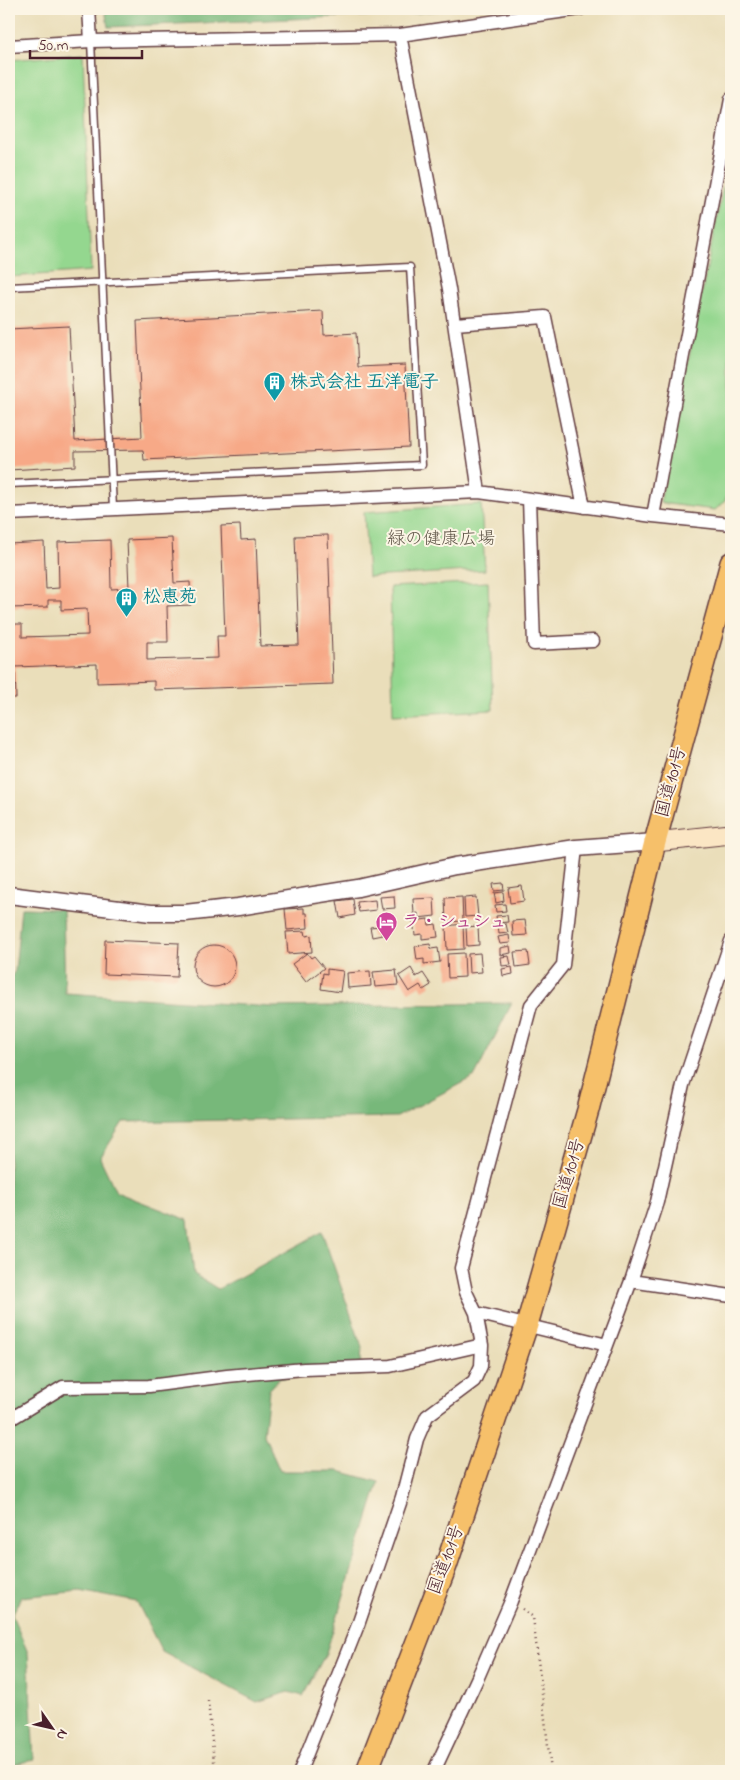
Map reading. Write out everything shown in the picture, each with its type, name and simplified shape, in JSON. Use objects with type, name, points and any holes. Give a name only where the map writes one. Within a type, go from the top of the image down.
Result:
[{"type":"highway","name":"国道101号","points":[[367,1771],[446,1566],[527,1325],[588,1110],[655,842],[731,563]]},
{"type":"main road","points":[[655,842],[731,834]]},
{"type":"street","points":[[89,9],[91,41]]},
{"type":"street","points":[[9,46],[91,41],[400,35],[580,9]]},
{"type":"street","points":[[400,35],[455,324],[479,492]]},
{"type":"street","points":[[653,516],[731,99]]},
{"type":"street","points":[[455,324],[545,317],[584,506]]},
{"type":"street","points":[[9,514],[479,492],[653,516],[731,524]]},
{"type":"street","points":[[529,499],[534,644],[593,641]]},
{"type":"street","points":[[9,895],[151,913],[185,913],[238,907],[358,888],[455,866],[576,848],[655,842]]},
{"type":"street","points":[[300,1771],[358,1624],[402,1497],[417,1439],[427,1416],[474,1381],[481,1366],[482,1345],[476,1313],[466,1292],[461,1268],[531,1005],[563,965],[576,848]]},
{"type":"street","points":[[434,1771],[511,1601],[631,1281],[657,1202],[683,1085],[731,941]]},
{"type":"street","points":[[631,1281],[731,1296]]},
{"type":"street","points":[[476,1313],[607,1345]]},
{"type":"street","points":[[9,1420],[63,1387],[149,1386],[304,1369],[390,1366],[482,1345]]},
{"type":"lane","points":[[91,41],[114,508]]},
{"type":"lane","points":[[9,288],[410,267],[422,465],[9,484]]},
{"type":"path","points":[[511,1601],[533,1617],[551,1771]]},
{"type":"path","points":[[208,1701],[215,1771]]},
{"type":"green space","points":[[105,9],[451,9],[408,14],[108,27]]},
{"type":"green space","points":[[83,54],[91,271],[9,277],[9,60]]},
{"type":"green space","points":[[731,147],[731,478],[725,501],[715,510],[660,503]]},
{"type":"green space","name":"緑の健康広場","points":[[481,504],[485,570],[368,577],[364,512]]},
{"type":"green space","points":[[488,582],[493,710],[393,715],[390,587]]},
{"type":"green space","points":[[21,908],[63,909],[65,993],[272,1007],[512,1003],[475,1076],[397,1117],[123,1122],[100,1158],[116,1192],[188,1220],[194,1274],[218,1289],[322,1232],[362,1347],[360,1375],[280,1378],[269,1390],[264,1435],[280,1471],[339,1471],[379,1482],[326,1653],[303,1696],[288,1692],[257,1702],[162,1652],[137,1602],[80,1591],[21,1597],[12,1615],[28,1653],[34,1760],[9,1765],[9,980],[15,971]]},
{"type":"building","name":"株式会社 五洋電子","points":[[323,311],[324,335],[356,333],[358,367],[405,365],[409,447],[144,460],[143,450],[75,451],[75,466],[9,470],[9,329],[69,326],[75,441],[142,437],[137,321]]},
{"type":"building","name":"松恵苑","points":[[240,525],[241,540],[256,539],[260,646],[299,645],[295,536],[328,535],[333,684],[154,690],[154,681],[97,683],[97,664],[15,667],[16,698],[9,698],[9,624],[22,624],[22,637],[88,635],[87,609],[61,610],[61,600],[48,600],[48,607],[9,608],[9,544],[44,542],[46,589],[59,588],[58,542],[110,540],[111,589],[129,588],[127,540],[172,538],[174,583],[190,582],[191,605],[167,606],[168,642],[147,642],[147,660],[218,658],[217,636],[225,636],[221,526]]},
{"type":"building","points":[[503,883],[504,890],[494,891],[493,884]]},
{"type":"building","points":[[522,886],[524,901],[510,903],[508,888]]},
{"type":"building","points":[[503,892],[504,901],[496,903],[494,893]]},
{"type":"building","points":[[394,896],[395,908],[382,909],[380,897]]},
{"type":"building","points":[[462,897],[463,921],[446,922],[445,898]]},
{"type":"building","points":[[476,897],[478,916],[465,917],[464,898]]},
{"type":"building","points":[[434,898],[435,916],[418,918],[418,913],[414,914],[413,899]]},
{"type":"building","points":[[353,899],[355,915],[340,918],[337,901]]},
{"type":"building","points":[[375,900],[376,910],[359,912],[357,902]]},
{"type":"building","points":[[505,904],[506,911],[496,912],[495,905]]},
{"type":"building","points":[[304,908],[304,913],[307,913],[308,928],[287,930],[285,909]]},
{"type":"building","points":[[507,915],[508,922],[497,923],[496,916]]},
{"type":"building","points":[[428,919],[429,925],[436,924],[438,937],[422,939],[422,934],[415,935],[413,921]]},
{"type":"building","points":[[525,920],[527,935],[513,936],[512,921]]},
{"type":"building","points":[[463,924],[464,949],[447,950],[446,926]]},
{"type":"building","points":[[506,924],[508,933],[499,934],[498,925]]},
{"type":"building","points":[[380,926],[382,935],[372,937],[370,927]]},
{"type":"building","points":[[478,926],[479,945],[467,946],[466,927]]},
{"type":"building","points":[[305,931],[306,936],[311,935],[312,952],[288,954],[286,932]]},
{"type":"building","points":[[509,935],[510,943],[500,944],[498,937]]},
{"type":"building","points":[[105,940],[179,943],[177,977],[104,974]]},
{"type":"building","points":[[430,944],[431,949],[438,948],[440,962],[424,964],[424,959],[417,960],[415,946]]},
{"type":"building","points":[[214,945],[229,951],[235,966],[229,981],[214,987],[199,981],[193,966],[199,951]]},
{"type":"building","points":[[510,946],[511,953],[500,955],[500,948]]},
{"type":"building","points":[[528,951],[530,965],[516,967],[514,952]]},
{"type":"building","points":[[307,953],[311,958],[314,956],[324,968],[306,982],[292,964]]},
{"type":"building","points":[[464,953],[465,977],[448,978],[447,954]]},
{"type":"building","points":[[480,953],[482,972],[469,973],[468,954]]},
{"type":"building","points":[[509,956],[511,965],[502,966],[501,957]]},
{"type":"building","points":[[512,967],[513,974],[503,976],[502,969]]},
{"type":"building","points":[[411,968],[416,977],[423,973],[431,985],[423,990],[420,985],[409,992],[399,976]]},
{"type":"building","points":[[327,969],[343,971],[340,992],[321,989],[323,973],[327,974]]},
{"type":"building","points":[[396,970],[398,985],[375,987],[373,972]]},
{"type":"building","points":[[370,971],[371,986],[348,988],[347,973]]},
{"type":"place","name":"株式会社 五洋電子","points":[[274,402]]},
{"type":"place","name":"松恵苑","points":[[127,617]]},
{"type":"place","name":"ラ・シュシュ","points":[[386,942]]}]
